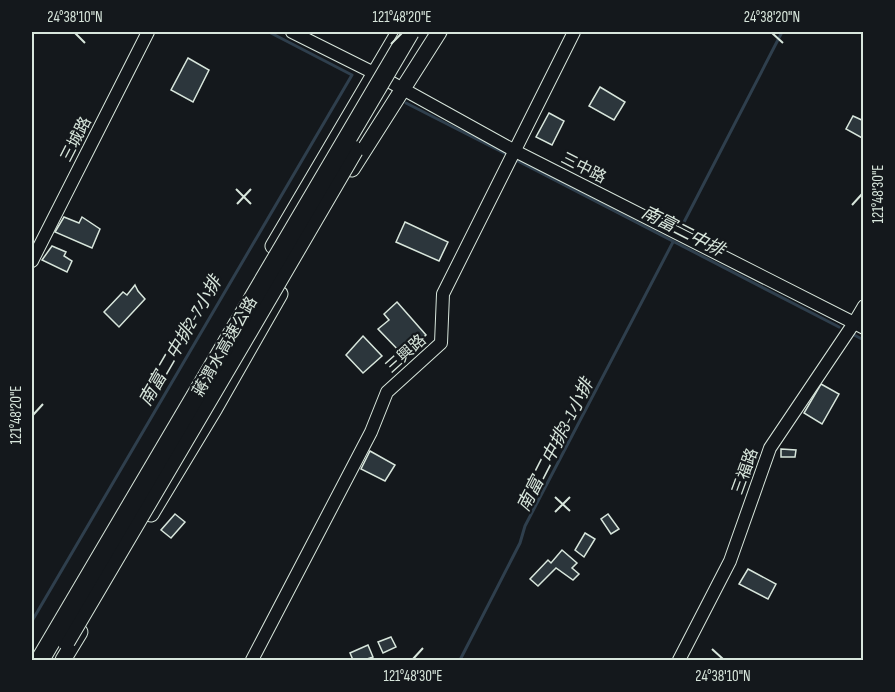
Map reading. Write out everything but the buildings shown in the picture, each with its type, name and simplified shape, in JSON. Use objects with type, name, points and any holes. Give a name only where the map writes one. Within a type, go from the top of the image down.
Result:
[{"type":"highway","name":"蔣渭水高速公路","points":[[40,660],[410,32]]},
{"type":"highway","name":"蔣渭水高速公路","points":[[54,660],[422,32]]},
{"type":"main road","points":[[32,658],[144,471],[399,32]]},
{"type":"main road","points":[[63,660],[209,418],[355,165],[439,32]]},
{"type":"street","name":"三城路","points":[[32,261],[148,32]]},
{"type":"street","name":"三中路","points":[[291,32],[374,73],[515,151],[859,326]]},
{"type":"street","name":"三興路","points":[[252,660],[371,432],[387,392],[441,343],[442,294],[574,32]]},
{"type":"street","name":"三福路","points":[[679,660],[730,561],[771,448],[859,326],[864,306]]},
{"type":"waterway","name":"南富二中排2-7小排","points":[[32,621],[352,75],[269,32]]},
{"type":"waterway","points":[[682,226],[782,32]]},
{"type":"waterway","name":"南富二中排","points":[[406,103],[506,154]]},
{"type":"waterway","name":"南富二中排","points":[[514,159],[839,327]]},
{"type":"waterway","name":"南富二中排3-1小排","points":[[460,660],[520,543],[525,526],[673,242]]},
{"type":"waterway","name":"南富二中排","points":[[852,334],[864,340]]}]
